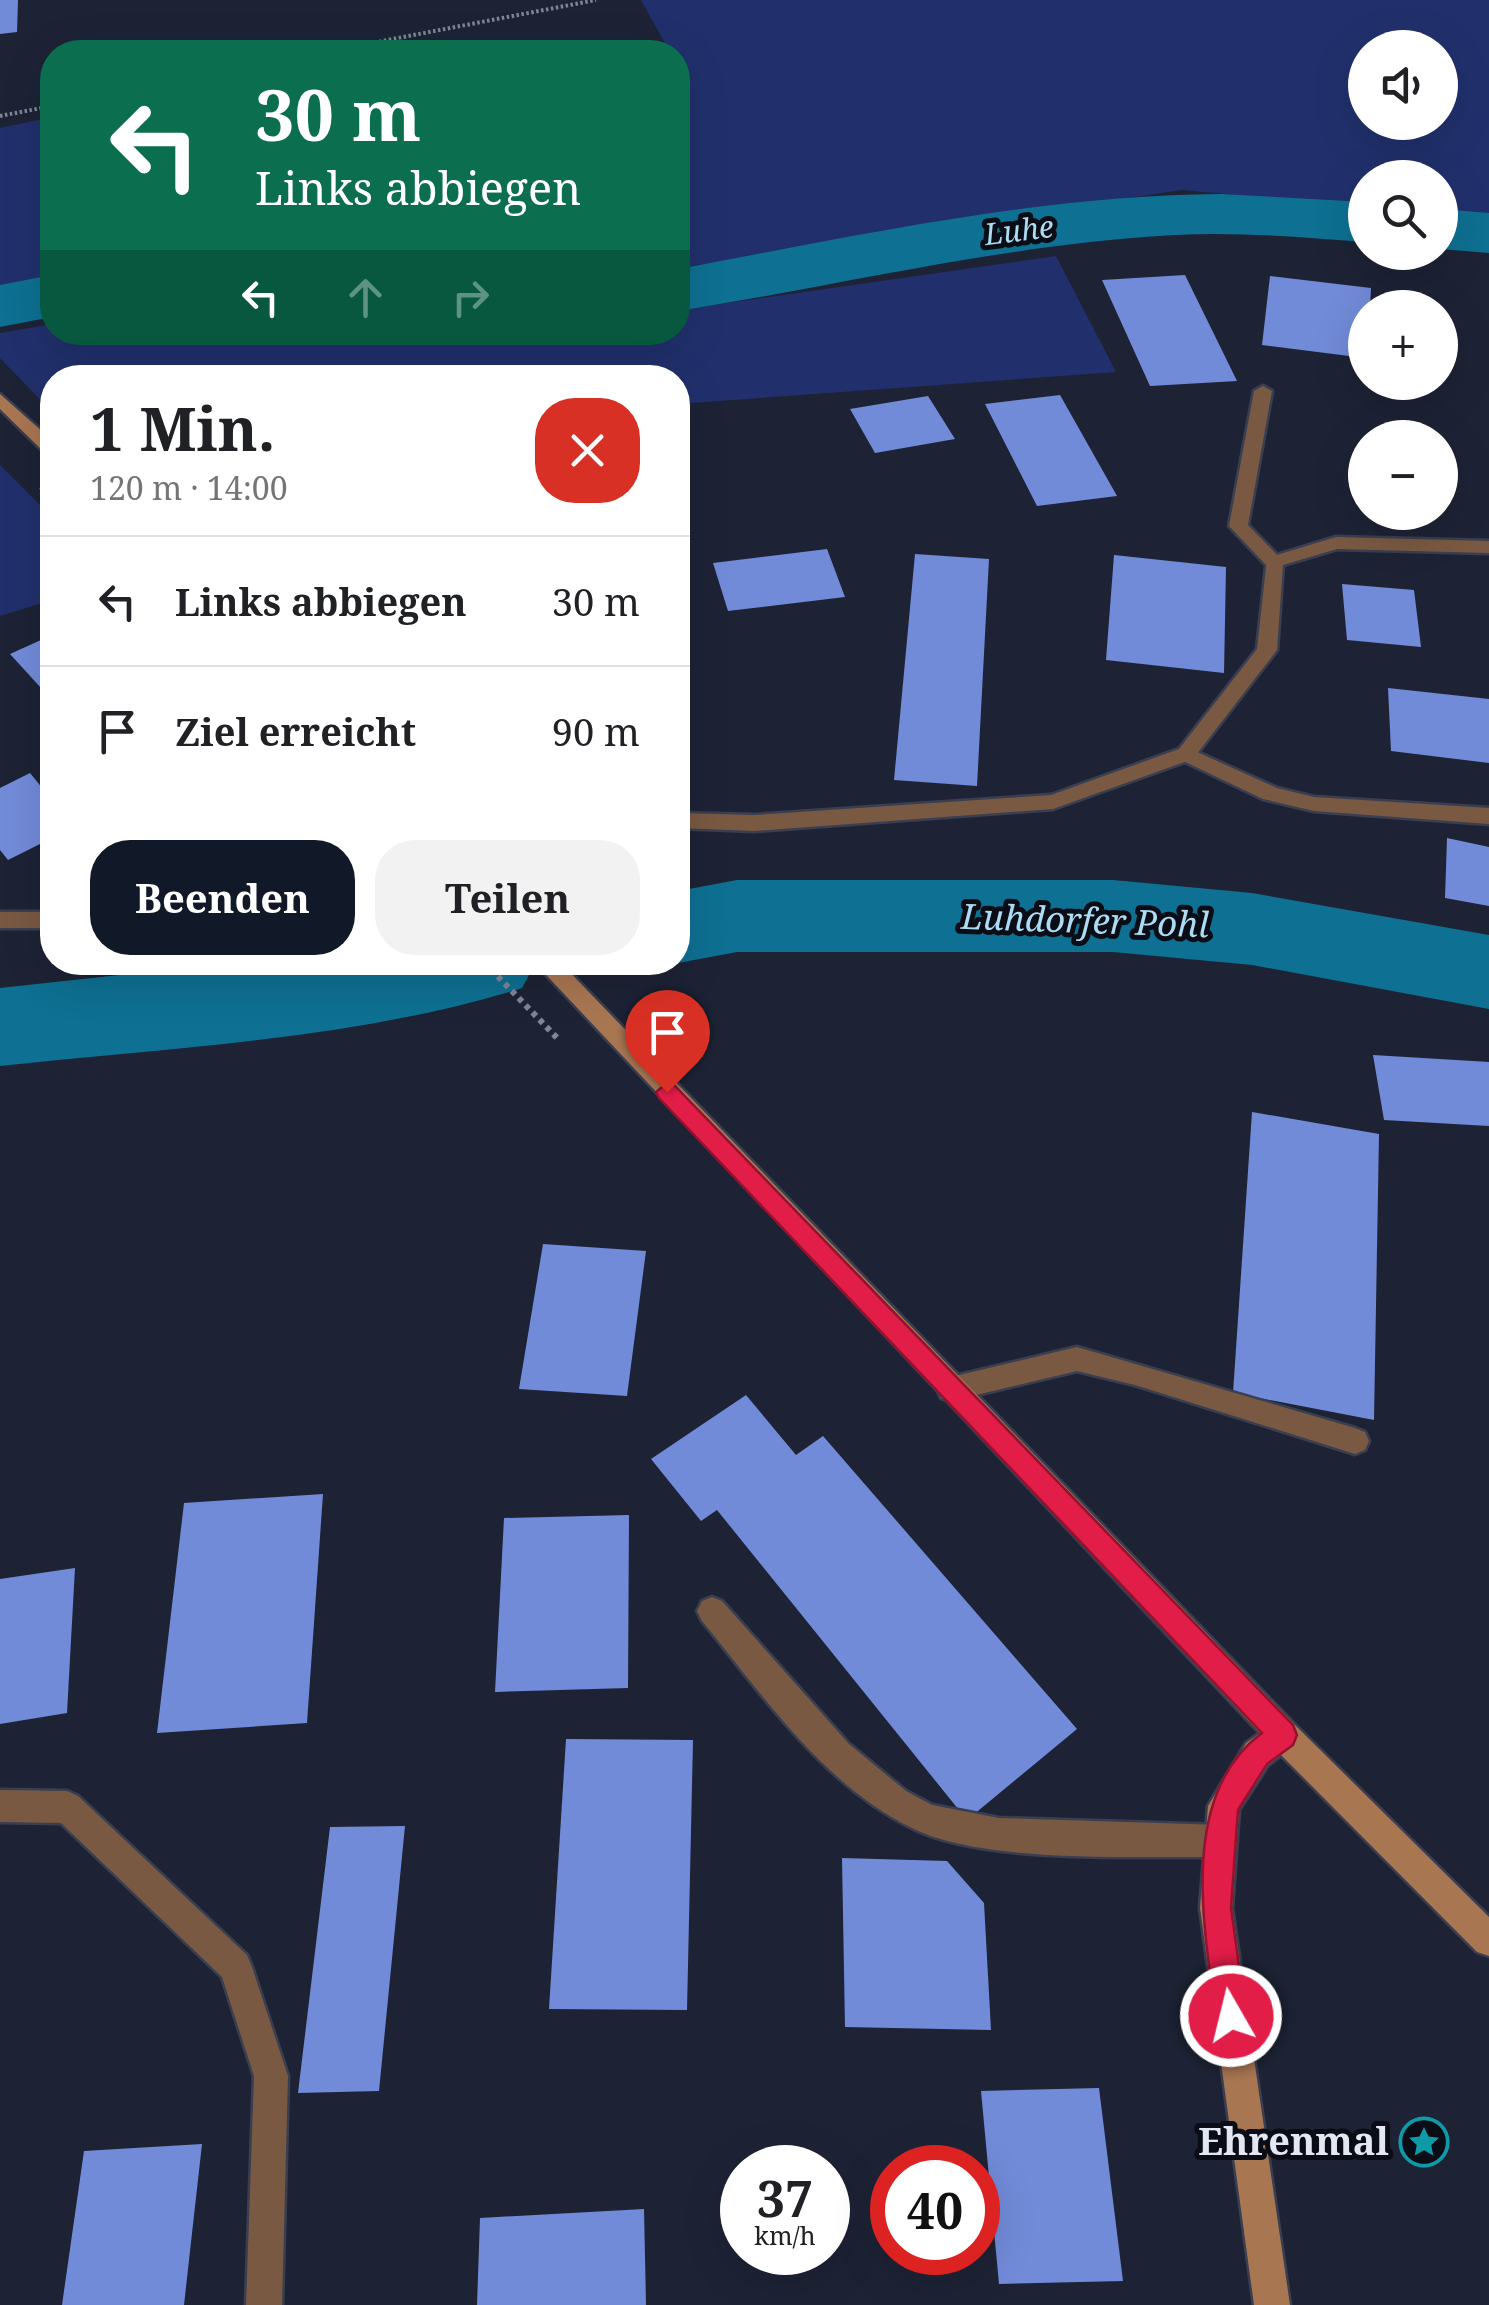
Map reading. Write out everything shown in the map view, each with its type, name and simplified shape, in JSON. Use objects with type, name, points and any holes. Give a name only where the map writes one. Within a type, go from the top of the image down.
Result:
[{"type":"main road","points":[[0,399],[40,438]]},
{"type":"main road","points":[[557,975],[1283,1735],[1489,1940]]},
{"type":"main road","points":[[1272,2305],[1216,1908],[1224,1806],[1257,1754],[1283,1735]]},
{"type":"street","points":[[690,821],[755,822],[1054,802],[1186,754],[1267,650],[1274,562],[1238,526],[1264,391]]},
{"type":"street","points":[[1274,562],[1336,543],[1489,547]]},
{"type":"street","points":[[1186,754],[1272,794],[1314,804],[1489,816]]},
{"type":"street","points":[[0,920],[40,920]]},
{"type":"street","points":[[951,1389],[1077,1359],[1355,1441]]},
{"type":"street","points":[[712,1611],[810,1725],[878,1790],[922,1818],[960,1830],[997,1834],[1221,1841]]},
{"type":"street","points":[[0,1806],[67,1807],[235,1967],[271,2076],[264,2305]]},
{"type":"path","points":[[558,0],[561,7]]},
{"type":"path","points":[[389,40],[596,0]]},
{"type":"path","points":[[0,116],[40,108]]},
{"type":"path","points":[[496,975],[530,1012]]},
{"type":"shaded area","points":[[641,0],[1489,0],[1489,216],[1458,213],[1458,160],[1348,160],[1348,205],[1181,190],[690,266],[690,40],[663,40]]},
{"type":"shaded area","points":[[40,120],[40,284],[0,292],[0,128]]},
{"type":"shaded area","points":[[1056,256],[1116,372],[690,403],[690,365],[40,365],[40,400],[0,358],[0,333],[40,326],[40,345],[690,345],[690,308]]},
{"type":"shaded area","points":[[0,465],[40,505],[40,604],[0,616]]},
{"type":"building","points":[[0,0],[18,0],[17,32],[0,34]]},
{"type":"building","points":[[1185,275],[1237,381],[1150,386],[1102,280]]},
{"type":"building","points":[[1270,276],[1371,288],[1348,290],[1348,356],[1262,345]]},
{"type":"building","points":[[1060,395],[1117,496],[1037,506],[985,404]]},
{"type":"building","points":[[928,396],[955,439],[875,453],[850,409]]},
{"type":"building","points":[[827,549],[845,597],[728,611],[713,563]]},
{"type":"building","points":[[915,554],[989,559],[977,786],[894,780]]},
{"type":"building","points":[[1114,555],[1226,567],[1224,673],[1106,660]]},
{"type":"building","points":[[1342,584],[1414,590],[1421,647],[1347,640]]},
{"type":"building","points":[[40,640],[40,687],[10,654]]},
{"type":"building","points":[[1388,688],[1489,699],[1489,763],[1391,751]]},
{"type":"building","points":[[30,773],[40,785],[40,844],[8,860],[0,850],[0,788]]},
{"type":"building","points":[[1447,838],[1489,847],[1489,906],[1445,898]]},
{"type":"building","points":[[1373,1055],[1489,1062],[1489,1126],[1384,1120]]},
{"type":"building","points":[[1252,1112],[1379,1134],[1374,1420],[1233,1393]]},
{"type":"building","points":[[543,1244],[646,1251],[627,1396],[519,1389]]},
{"type":"building","points":[[746,1395],[796,1455],[823,1436],[1077,1729],[967,1820],[717,1510],[701,1521],[651,1459]]},
{"type":"building","points":[[323,1494],[307,1723],[157,1733],[184,1503]]},
{"type":"building","points":[[629,1515],[628,1688],[495,1692],[504,1518]]},
{"type":"building","points":[[75,1568],[67,1713],[0,1724],[0,1579]]},
{"type":"building","points":[[566,1739],[693,1740],[687,2010],[549,2009]]},
{"type":"building","points":[[405,1826],[379,2091],[298,2093],[330,1827]]},
{"type":"building","points":[[842,1858],[947,1861],[984,1903],[991,2030],[845,2027]]},
{"type":"building","points":[[1099,2088],[1123,2281],[999,2284],[1000,2145],[986,2145],[981,2091]]},
{"type":"building","points":[[202,2144],[184,2305],[62,2305],[84,2151]]},
{"type":"building","points":[[644,2209],[646,2305],[477,2305],[480,2218]]},
{"type":"waterway","name":"Luhe","points":[[690,288],[1050,226],[1222,214],[1348,221]]},
{"type":"waterway","name":"Luhe","points":[[1458,230],[1489,233]]},
{"type":"waterway","name":"Luhe","points":[[0,306],[40,298]]},
{"type":"waterway","name":"Luhdorfer Pohl","points":[[690,925],[737,916],[1113,916],[1252,929],[1489,972]]},
{"type":"waterway","name":"Luhdorfer Pohl","points":[[0,1027],[338,990],[418,975]]},
{"type":"place","name":"Ehrenmal","points":[[1424,2142]]},
{"type":"route","points":[[667,1092],[1283,1735],[1257,1754],[1224,1806],[1216,1908],[1231,2016]]}]
